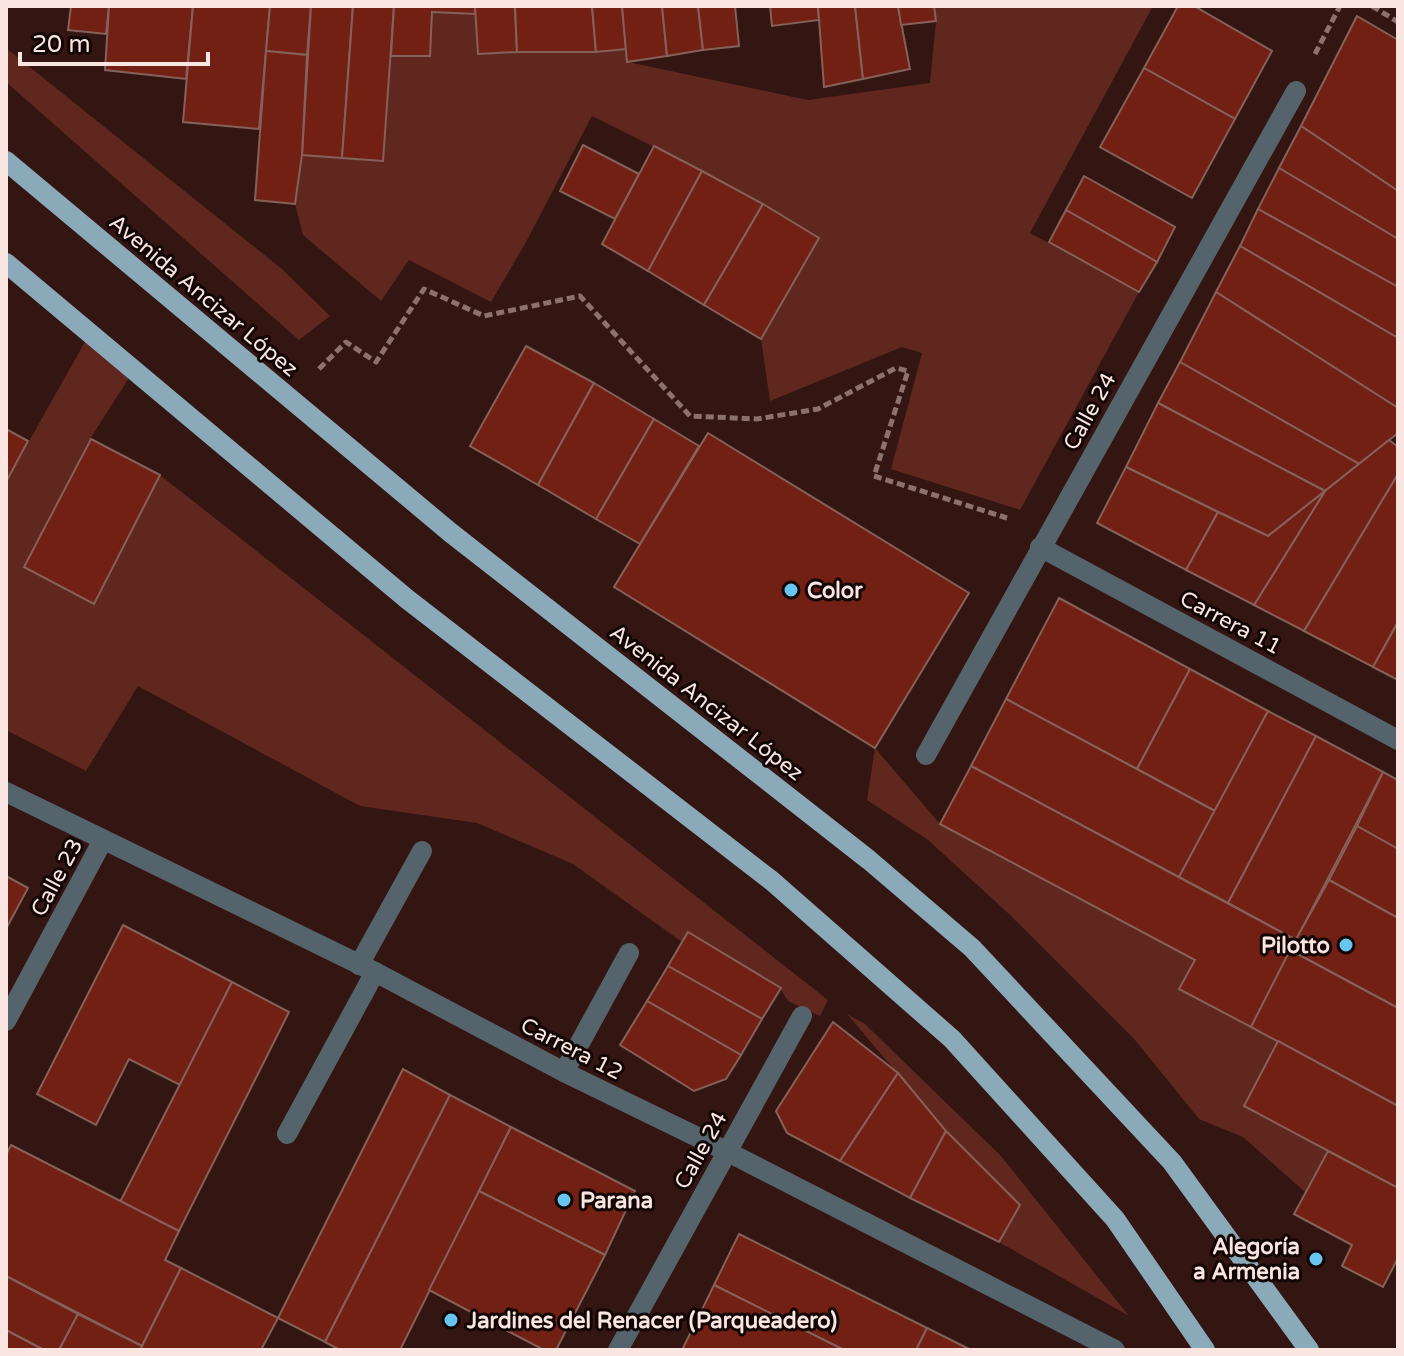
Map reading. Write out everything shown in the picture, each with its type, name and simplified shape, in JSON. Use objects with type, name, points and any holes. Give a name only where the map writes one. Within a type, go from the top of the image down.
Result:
[{"type":"main road","name":"Avenida Ancizar López","points":[[6,161],[451,533],[869,860],[972,948],[1172,1162],[1309,1350]]},
{"type":"main road","points":[[6,263],[407,599],[772,881],[952,1039],[1115,1219],[1205,1350]]},
{"type":"street","name":"Calle 24","points":[[926,755],[1296,91]]},
{"type":"street","name":"Carrera 11","points":[[1040,547],[1398,740]]},
{"type":"street","name":"Carrera 12","points":[[6,792],[367,968],[564,1072],[726,1151],[1115,1350]]},
{"type":"street","name":"Calle 23","points":[[6,1021],[103,840]]},
{"type":"street","points":[[287,1134],[422,851]]},
{"type":"street","points":[[564,1072],[629,953]]},
{"type":"street","name":"Calle 24","points":[[618,1350],[802,1016]]},
{"type":"path","points":[[1296,91],[1340,6]]},
{"type":"path","points":[[1372,6],[1398,22]]},
{"type":"path","points":[[292,400],[346,342],[376,362],[424,289],[484,316],[580,296],[690,416],[757,419],[818,409],[896,368],[908,371],[874,476],[1008,518],[1040,547]]},
{"type":"shaded area","points":[[934,6],[1153,6],[1030,233],[1139,292],[1020,510],[891,469],[922,353],[902,347],[770,401],[761,339],[819,238],[702,171],[592,116],[491,302],[409,260],[381,301],[303,235],[295,204],[302,155],[383,161],[391,56],[430,56],[432,12],[476,14],[479,54],[626,49],[628,62],[808,100],[930,83],[936,21]]},
{"type":"shaded area","points":[[6,48],[282,269],[330,316],[299,340],[6,82]]},
{"type":"shaded area","points":[[90,333],[134,370],[90,439],[25,567],[94,604],[160,475],[828,1000],[820,1016],[788,1001],[780,988],[689,932],[682,942],[573,864],[477,823],[360,806],[138,686],[86,771],[6,730],[6,482]]},
{"type":"shaded area","points":[[875,748],[940,824],[1195,960],[1180,990],[1278,1041],[1244,1106],[1328,1151],[1305,1192],[1243,1137],[1199,1119],[1135,1040],[1009,914],[928,840],[867,800]]},
{"type":"shaded area","points":[[847,1014],[865,1024],[1001,1156],[1129,1316],[999,1242],[1020,1205],[946,1131]]},
{"type":"building","points":[[71,6],[109,6],[106,34],[68,30]]},
{"type":"building","points":[[109,6],[193,6],[186,79],[105,70]]},
{"type":"building","points":[[193,6],[270,6],[259,129],[183,122]]},
{"type":"building","points":[[270,6],[311,6],[307,55],[266,51]]},
{"type":"building","points":[[311,6],[353,6],[342,158],[302,155]]},
{"type":"building","points":[[353,6],[394,6],[383,161],[342,158]]},
{"type":"building","points":[[394,6],[475,6],[476,14],[432,12],[430,56],[391,56]]},
{"type":"building","points":[[475,6],[515,6],[517,52],[478,54]]},
{"type":"building","points":[[515,6],[592,6],[596,52],[517,52]]},
{"type":"building","points":[[592,6],[622,6],[626,49],[596,52]]},
{"type":"building","points":[[622,6],[662,6],[667,56],[627,62]]},
{"type":"building","points":[[662,6],[698,6],[703,50],[667,56]]},
{"type":"building","points":[[698,6],[735,6],[739,46],[703,50]]},
{"type":"building","points":[[770,6],[818,6],[819,20],[772,26]]},
{"type":"building","points":[[818,6],[855,6],[863,79],[824,87]]},
{"type":"building","points":[[855,6],[898,6],[910,69],[863,79]]},
{"type":"building","points":[[898,6],[934,6],[936,21],[901,25]]},
{"type":"building","points":[[1178,6],[1194,6],[1272,51],[1235,119],[1144,68]]},
{"type":"building","points":[[1357,16],[1398,40],[1398,191],[1301,126]]},
{"type":"building","points":[[266,51],[307,55],[302,155],[295,204],[255,200]]},
{"type":"building","points":[[1144,68],[1235,119],[1192,198],[1100,147]]},
{"type":"building","points":[[1301,126],[1398,191],[1398,239],[1279,168]]},
{"type":"building","points":[[583,145],[639,174],[615,219],[560,191]]},
{"type":"building","points":[[654,146],[702,171],[648,271],[602,244]]},
{"type":"building","points":[[1279,168],[1398,239],[1398,287],[1258,209]]},
{"type":"building","points":[[702,171],[763,204],[704,305],[648,271]]},
{"type":"building","points":[[1084,176],[1175,227],[1157,262],[1066,210]]},
{"type":"building","points":[[763,204],[819,238],[761,339],[704,305]]},
{"type":"building","points":[[1258,209],[1398,287],[1398,338],[1240,246]]},
{"type":"building","points":[[1066,210],[1157,262],[1139,292],[1049,242]]},
{"type":"building","points":[[1240,246],[1398,338],[1398,408],[1216,292]]},
{"type":"building","points":[[1216,292],[1398,408],[1398,433],[1359,464],[1180,362]]},
{"type":"building","points":[[526,346],[594,383],[538,485],[470,446]]},
{"type":"building","points":[[1180,362],[1359,464],[1325,491],[1158,403]]},
{"type":"building","points":[[594,383],[654,419],[596,519],[538,485]]},
{"type":"building","points":[[1158,403],[1325,491],[1268,536],[1126,467]]},
{"type":"building","points":[[654,419],[699,446],[640,544],[596,519]]},
{"type":"building","points":[[6,429],[28,441],[6,482]]},
{"type":"building","name":"Color","points":[[708,433],[969,593],[875,748],[614,587]]},
{"type":"building","points":[[91,439],[160,475],[94,604],[24,567]]},
{"type":"building","points":[[1389,440],[1398,447],[1398,474],[1304,631],[1254,605],[1325,491]]},
{"type":"building","points":[[1126,467],[1218,512],[1186,570],[1097,523]]},
{"type":"building","points":[[1398,474],[1398,622],[1373,667],[1304,631]]},
{"type":"building","points":[[1325,491],[1254,605],[1186,570],[1218,512],[1268,536]]},
{"type":"building","points":[[1059,598],[1190,669],[1137,769],[1006,699]]},
{"type":"building","points":[[1398,624],[1398,680],[1373,667]]},
{"type":"building","points":[[1190,669],[1268,711],[1215,811],[1137,769]]},
{"type":"building","points":[[1006,699],[1215,811],[1179,877],[971,766]]},
{"type":"building","points":[[1268,711],[1316,736],[1228,903],[1179,877]]},
{"type":"building","points":[[1316,736],[1383,772],[1296,940],[1228,903]]},
{"type":"building","points":[[971,766],[1296,940],[1251,1027],[1179,989],[1195,960],[940,824]]},
{"type":"building","points":[[1383,772],[1398,780],[1398,849],[1357,826]]},
{"type":"building","points":[[1357,826],[1398,849],[1398,918],[1329,880]]},
{"type":"building","points":[[6,876],[28,888],[6,929]]},
{"type":"building","name":"Pilotto","points":[[1329,880],[1398,918],[1398,1008],[1290,950]]},
{"type":"building","points":[[123,925],[232,982],[180,1085],[129,1059],[96,1125],[37,1094]]},
{"type":"building","points":[[688,932],[781,988],[762,1019],[668,966]]},
{"type":"building","points":[[1290,950],[1398,1008],[1398,1106],[1251,1027]]},
{"type":"building","points":[[668,966],[762,1019],[741,1055],[647,1001]]},
{"type":"building","points":[[232,982],[289,1012],[179,1231],[120,1202]]},
{"type":"building","points":[[647,1001],[741,1055],[726,1079],[694,1091],[620,1045]]},
{"type":"building","points":[[833,1022],[898,1073],[840,1161],[787,1133],[776,1111]]},
{"type":"building","points":[[1278,1041],[1398,1106],[1398,1188],[1244,1106]]},
{"type":"building","points":[[403,1069],[450,1095],[325,1342],[278,1318]]},
{"type":"building","points":[[898,1073],[946,1131],[910,1198],[840,1161]]},
{"type":"building","points":[[450,1095],[511,1127],[400,1350],[340,1350],[325,1342]]},
{"type":"building","name":"Parana","points":[[511,1127],[635,1191],[605,1255],[479,1191]]},
{"type":"building","points":[[946,1131],[1020,1205],[999,1242],[910,1198]]},
{"type":"building","points":[[11,1145],[179,1231],[165,1260],[181,1268],[142,1346],[6,1276],[6,1155]]},
{"type":"building","points":[[1328,1151],[1398,1188],[1398,1258],[1383,1287],[1342,1266],[1352,1245],[1294,1214]]},
{"type":"building","points":[[479,1191],[605,1255],[556,1350],[544,1350],[429,1290]]},
{"type":"building","points":[[739,1234],[927,1328],[916,1350],[844,1350],[714,1285]]},
{"type":"building","points":[[181,1268],[278,1318],[261,1350],[140,1350]]},
{"type":"building","points":[[6,1276],[78,1314],[59,1350],[44,1350],[6,1330]]},
{"type":"building","points":[[714,1285],[844,1350],[682,1350]]},
{"type":"building","points":[[78,1314],[142,1346],[140,1350],[59,1350]]},
{"type":"building","points":[[927,1328],[971,1350],[916,1350]]},
{"type":"building","points":[[6,1330],[44,1350],[6,1350]]},
{"type":"place","name":"Color","points":[[791,590]]},
{"type":"place","name":"Pilotto","points":[[1346,945]]},
{"type":"place","name":"Parana","points":[[564,1200]]},
{"type":"place","name":"Alegoría a Armenia","points":[[1316,1259]]},
{"type":"place","name":"Jardines del Renacer (Parqueadero)","points":[[451,1320]]}]
